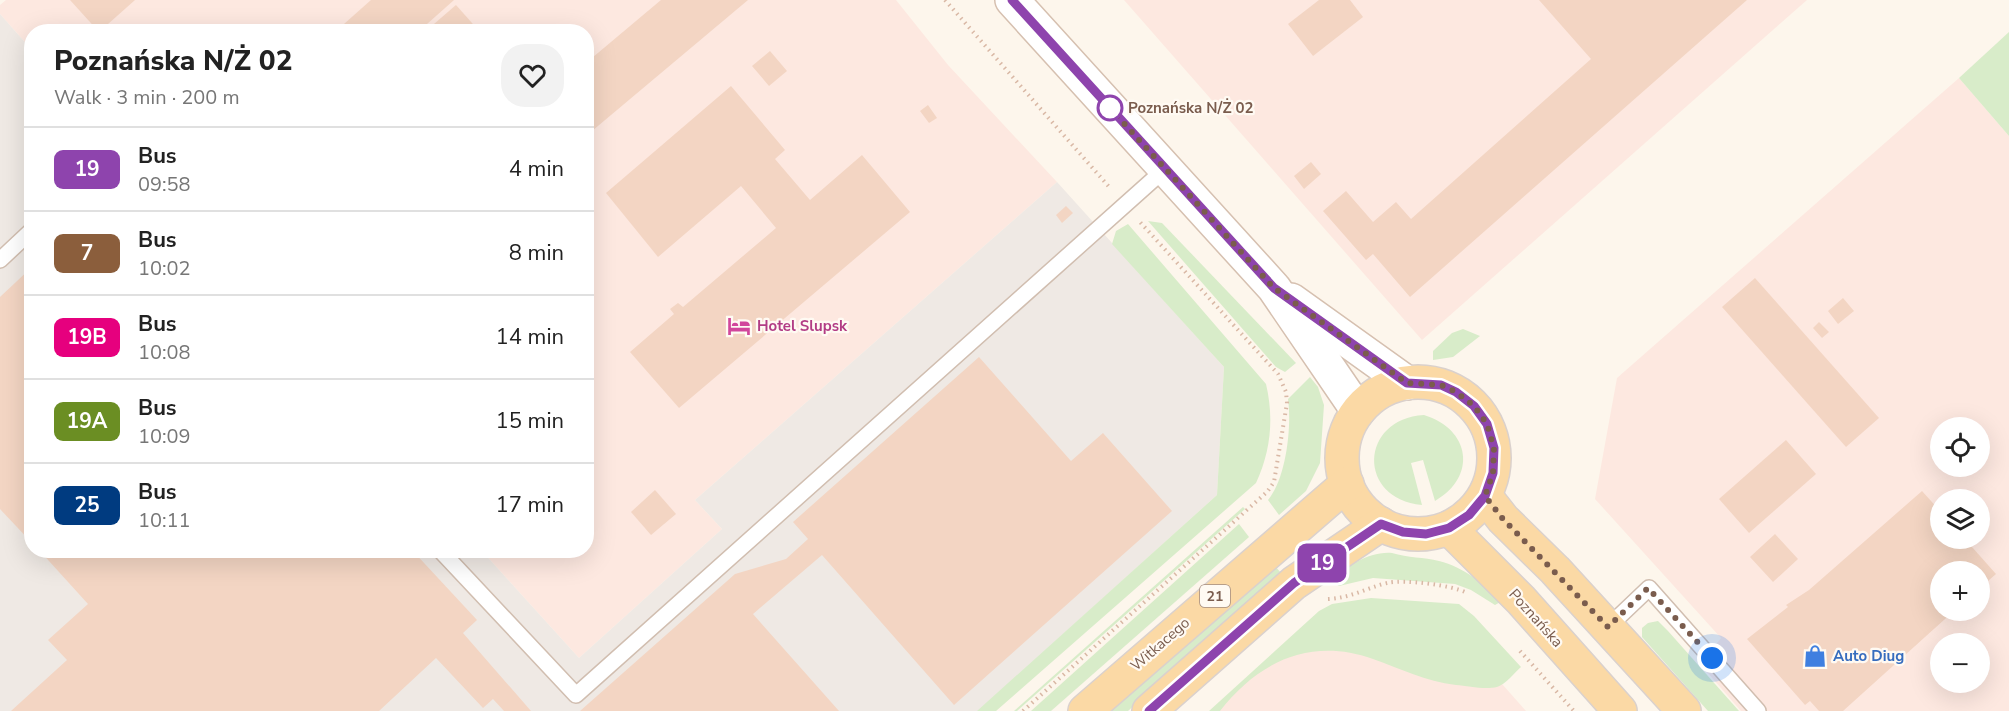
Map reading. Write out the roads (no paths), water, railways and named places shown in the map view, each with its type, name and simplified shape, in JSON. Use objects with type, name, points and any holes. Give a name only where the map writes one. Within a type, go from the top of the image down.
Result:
[{"type":"main road","points":[[1012,0],[1274,288],[1358,411]]},
{"type":"main road","points":[[1274,288],[1407,383]]},
{"type":"main road","points":[[1407,383],[1441,385],[1456,392],[1474,406],[1487,424],[1494,448],[1493,473],[1485,496],[1469,515],[1449,528],[1426,534],[1403,532],[1381,524],[1360,507],[1347,484],[1342,459],[1346,434],[1358,411],[1372,398],[1389,388],[1407,383]]},
{"type":"main road","name":"Witkacego","points":[[1084,711],[1347,484]]},
{"type":"main road","points":[[1485,496],[1503,519],[1608,627],[1684,711]]},
{"type":"main road","points":[[1149,711],[1294,583],[1381,524]]},
{"type":"main road","name":"Poznańska","points":[[1449,528],[1521,600],[1620,711]]},
{"type":"lane","points":[[448,558],[576,695],[1165,169]]},
{"type":"lane","points":[[0,260],[24,238]]},
{"type":"lane","points":[[1608,627],[1648,588],[1758,711]]},
{"type":"place","name":"Poznańska N/Ż 02","points":[[1110,108]]},
{"type":"place","name":"Hotel Slupsk","points":[[739,326]]},
{"type":"place","name":"Auto Diug","points":[[1815,656]]}]
